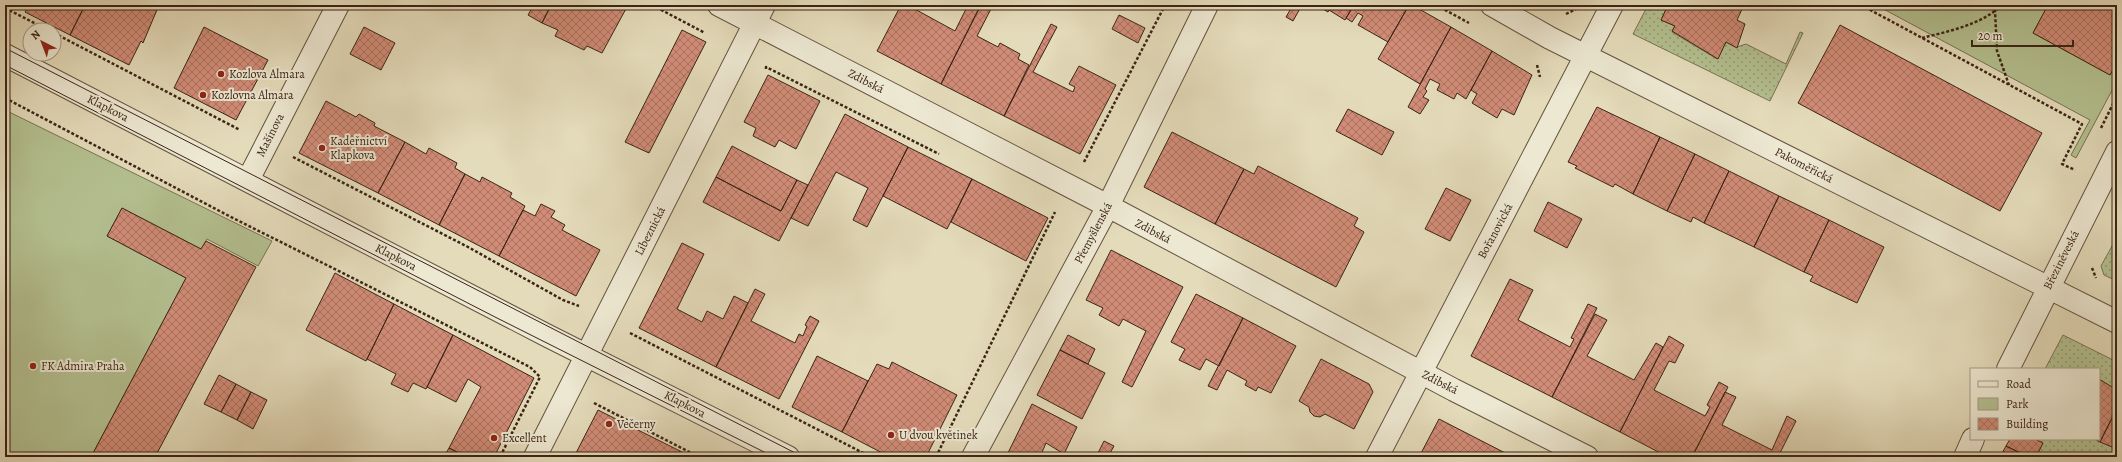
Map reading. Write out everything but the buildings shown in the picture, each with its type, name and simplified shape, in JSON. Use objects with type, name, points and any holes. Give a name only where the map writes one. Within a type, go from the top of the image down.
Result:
[{"type":"street","name":"Mašínova","points":[[248,180],[338,5]]},
{"type":"street","name":"Zdibská","points":[[719,5],[759,14],[1108,206],[1421,372],[1587,457]]},
{"type":"street","name":"Přemyšlenská","points":[[973,457],[1108,206],[1206,5]]},
{"type":"street","name":"Pakoměřická","points":[[1492,5],[1550,38],[2117,322]]},
{"type":"street","name":"Bořanovická","points":[[1377,457],[1612,5]]},
{"type":"street","name":"Líbeznická","points":[[535,457],[606,320],[759,14]]},
{"type":"street","name":"Klapkova","points":[[5,55],[788,457]]},
{"type":"street","name":"Březiněveská","points":[[2008,368],[2117,152]]},
{"type":"street","points":[[1965,457],[1974,440]]},
{"type":"path","points":[[652,5],[707,34]]},
{"type":"path","points":[[1083,164],[1165,5]]},
{"type":"path","points":[[1436,5],[1469,24]]},
{"type":"path","points":[[1861,5],[2082,124],[2062,164],[2078,171]]},
{"type":"path","points":[[1992,5],[1995,11],[1997,51],[2009,86]]},
{"type":"path","points":[[1921,38],[1975,22],[1995,11],[2002,5]]},
{"type":"path","points":[[5,8],[32,22]]},
{"type":"path","points":[[62,37],[468,247],[563,300],[582,307],[606,320]]},
{"type":"path","points":[[1536,62],[1541,76],[1537,84]]},
{"type":"path","points":[[763,74],[766,67],[943,156]]},
{"type":"path","points":[[5,98],[229,216],[530,367],[540,377],[500,457]]},
{"type":"path","points":[[936,457],[1056,212],[1048,209]]},
{"type":"path","points":[[2092,266],[2098,283]]},
{"type":"path","points":[[632,325],[628,332],[871,457]]},
{"type":"path","points":[[589,400],[699,457]]},
{"type":"green space","points":[[1648,5],[1668,5],[1661,20],[1675,26],[1672,32],[1717,59],[1726,42],[1737,47],[1746,44],[1786,64],[1800,32],[1803,33],[1770,101],[1633,34]]},
{"type":"green space","points":[[1876,5],[2048,5],[2033,33],[2110,75],[2117,62],[2117,81],[2076,158],[2071,155],[2090,120]]},
{"type":"green space","points":[[5,110],[272,241],[258,266],[207,239],[201,249],[122,208],[107,236],[186,278],[91,457],[5,457]]},
{"type":"green space","points":[[2117,237],[2117,281],[2104,275],[2101,266]]},
{"type":"green space","points":[[2063,335],[2117,362],[2117,457],[2036,457],[2043,443],[2037,440],[2100,440],[2100,368],[2046,368]]},
{"type":"tram line","points":[[5,48],[803,457]]},
{"type":"tram line","points":[[5,65],[495,317],[774,457]]},
{"type":"place","name":"Kozlova Almara","points":[[221,74]]},
{"type":"place","name":"Kozlovna Almara","points":[[203,95]]},
{"type":"place","name":"Kadeřnictví Klapkova","points":[[322,148]]},
{"type":"place","name":"FK Admira Praha","points":[[33,366]]},
{"type":"place","name":"Večerny","points":[[609,424]]},
{"type":"place","name":"U dvou květinek","points":[[891,435]]},
{"type":"place","name":"Excellent","points":[[494,438]]}]
